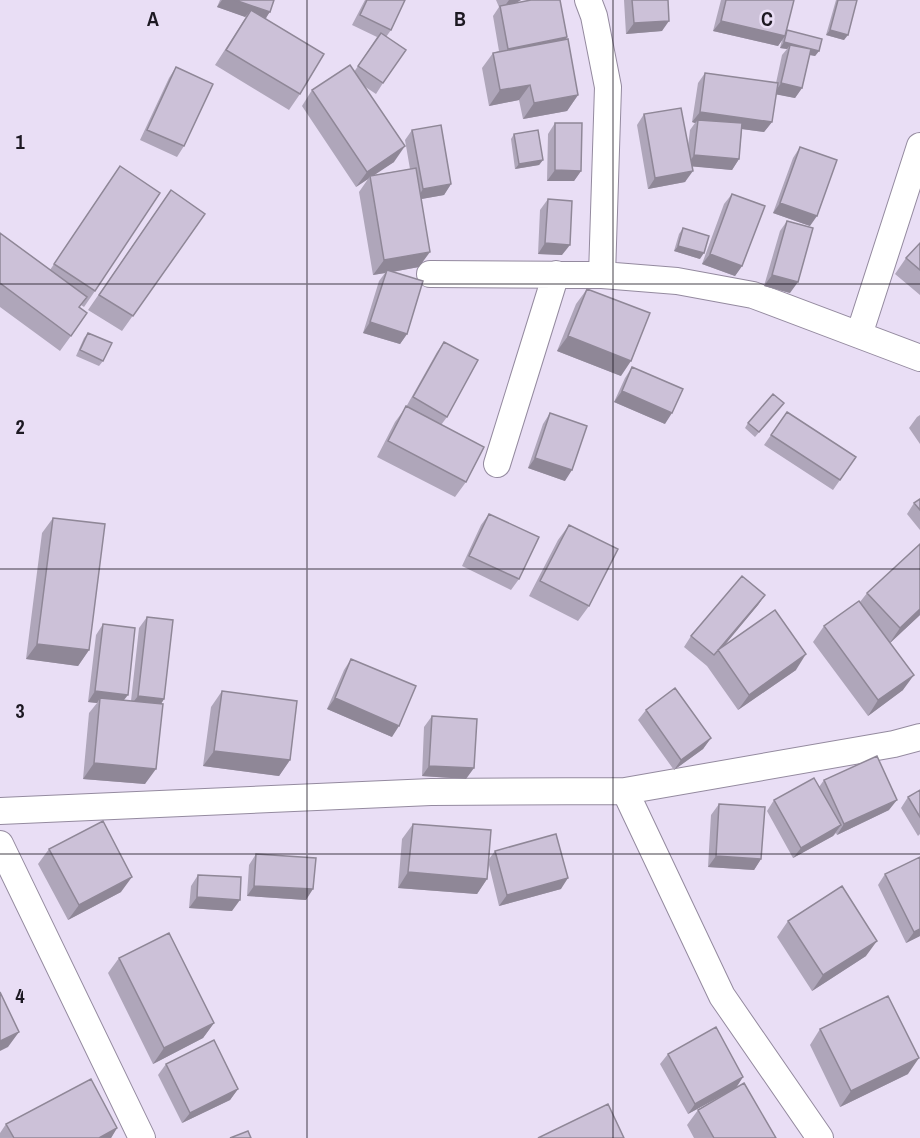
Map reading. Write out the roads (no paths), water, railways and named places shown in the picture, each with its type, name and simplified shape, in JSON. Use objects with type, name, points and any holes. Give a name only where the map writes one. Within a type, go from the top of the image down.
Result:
[{"type":"street","points":[[588,0],[594,16],[608,87],[603,274]]},
{"type":"street","points":[[859,335],[920,146]]},
{"type":"street","points":[[430,274],[603,274],[676,281],[753,295],[920,358]]},
{"type":"street","points":[[498,464],[555,274]]},
{"type":"street","points":[[0,811],[430,792],[625,791],[894,744],[920,737]]},
{"type":"street","points":[[625,791],[722,996],[820,1138]]},
{"type":"street","points":[[0,844],[142,1138]]}]
